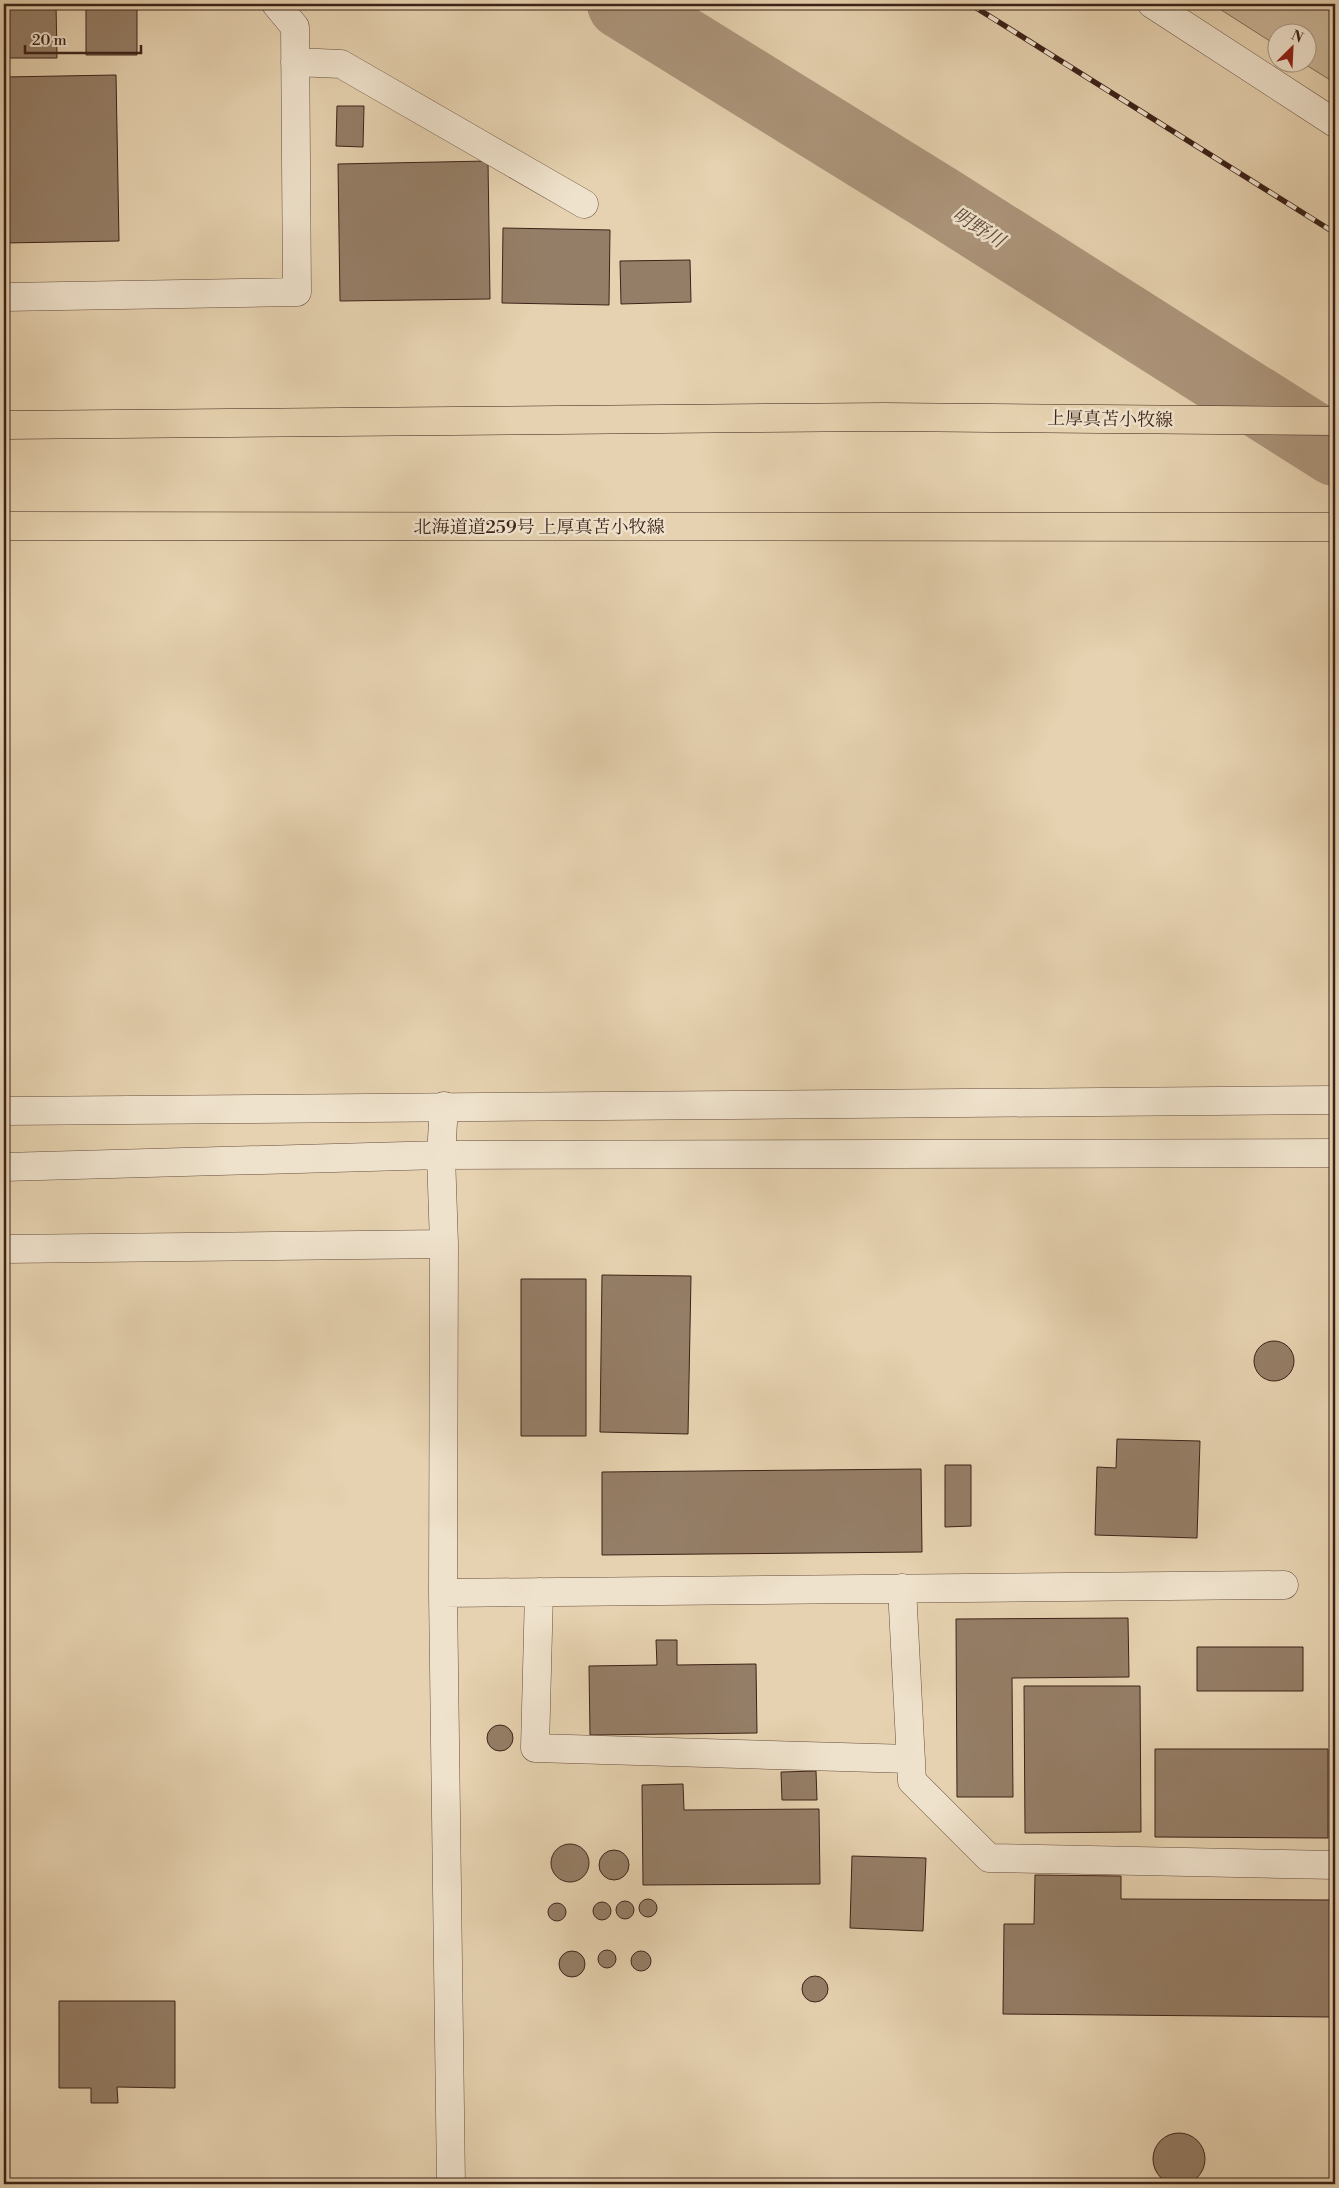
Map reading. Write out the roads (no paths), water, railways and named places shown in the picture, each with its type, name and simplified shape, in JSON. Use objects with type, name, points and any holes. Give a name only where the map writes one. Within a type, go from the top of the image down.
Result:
[{"type":"main road","name":"上厚真苫小牧線","points":[[4,425],[884,417],[1335,421]]},
{"type":"main road","name":"北海道道259号 上厚真苫小牧線","points":[[4,526],[1075,528],[1335,526]]},
{"type":"street","points":[[4,297],[297,292],[294,27],[276,4]]},
{"type":"street","points":[[1152,4],[1335,123]]},
{"type":"street","points":[[295,62],[342,64],[584,204]]},
{"type":"street","points":[[4,1111],[1335,1100]]},
{"type":"street","points":[[444,1106],[441,1155],[444,1244],[444,1593],[452,2184]]},
{"type":"street","points":[[4,1166],[441,1155],[1335,1153]]},
{"type":"street","points":[[4,1249],[444,1244]]},
{"type":"street","points":[[444,1593],[1284,1585]]},
{"type":"street","points":[[902,1588],[912,1781],[989,1858],[1335,1866]]},
{"type":"street","points":[[539,1592],[535,1748],[911,1759]]},
{"type":"waterway","name":"明野川","points":[[622,4],[939,200],[1335,451]]},
{"type":"railway","points":[[970,4],[1335,233]]}]
